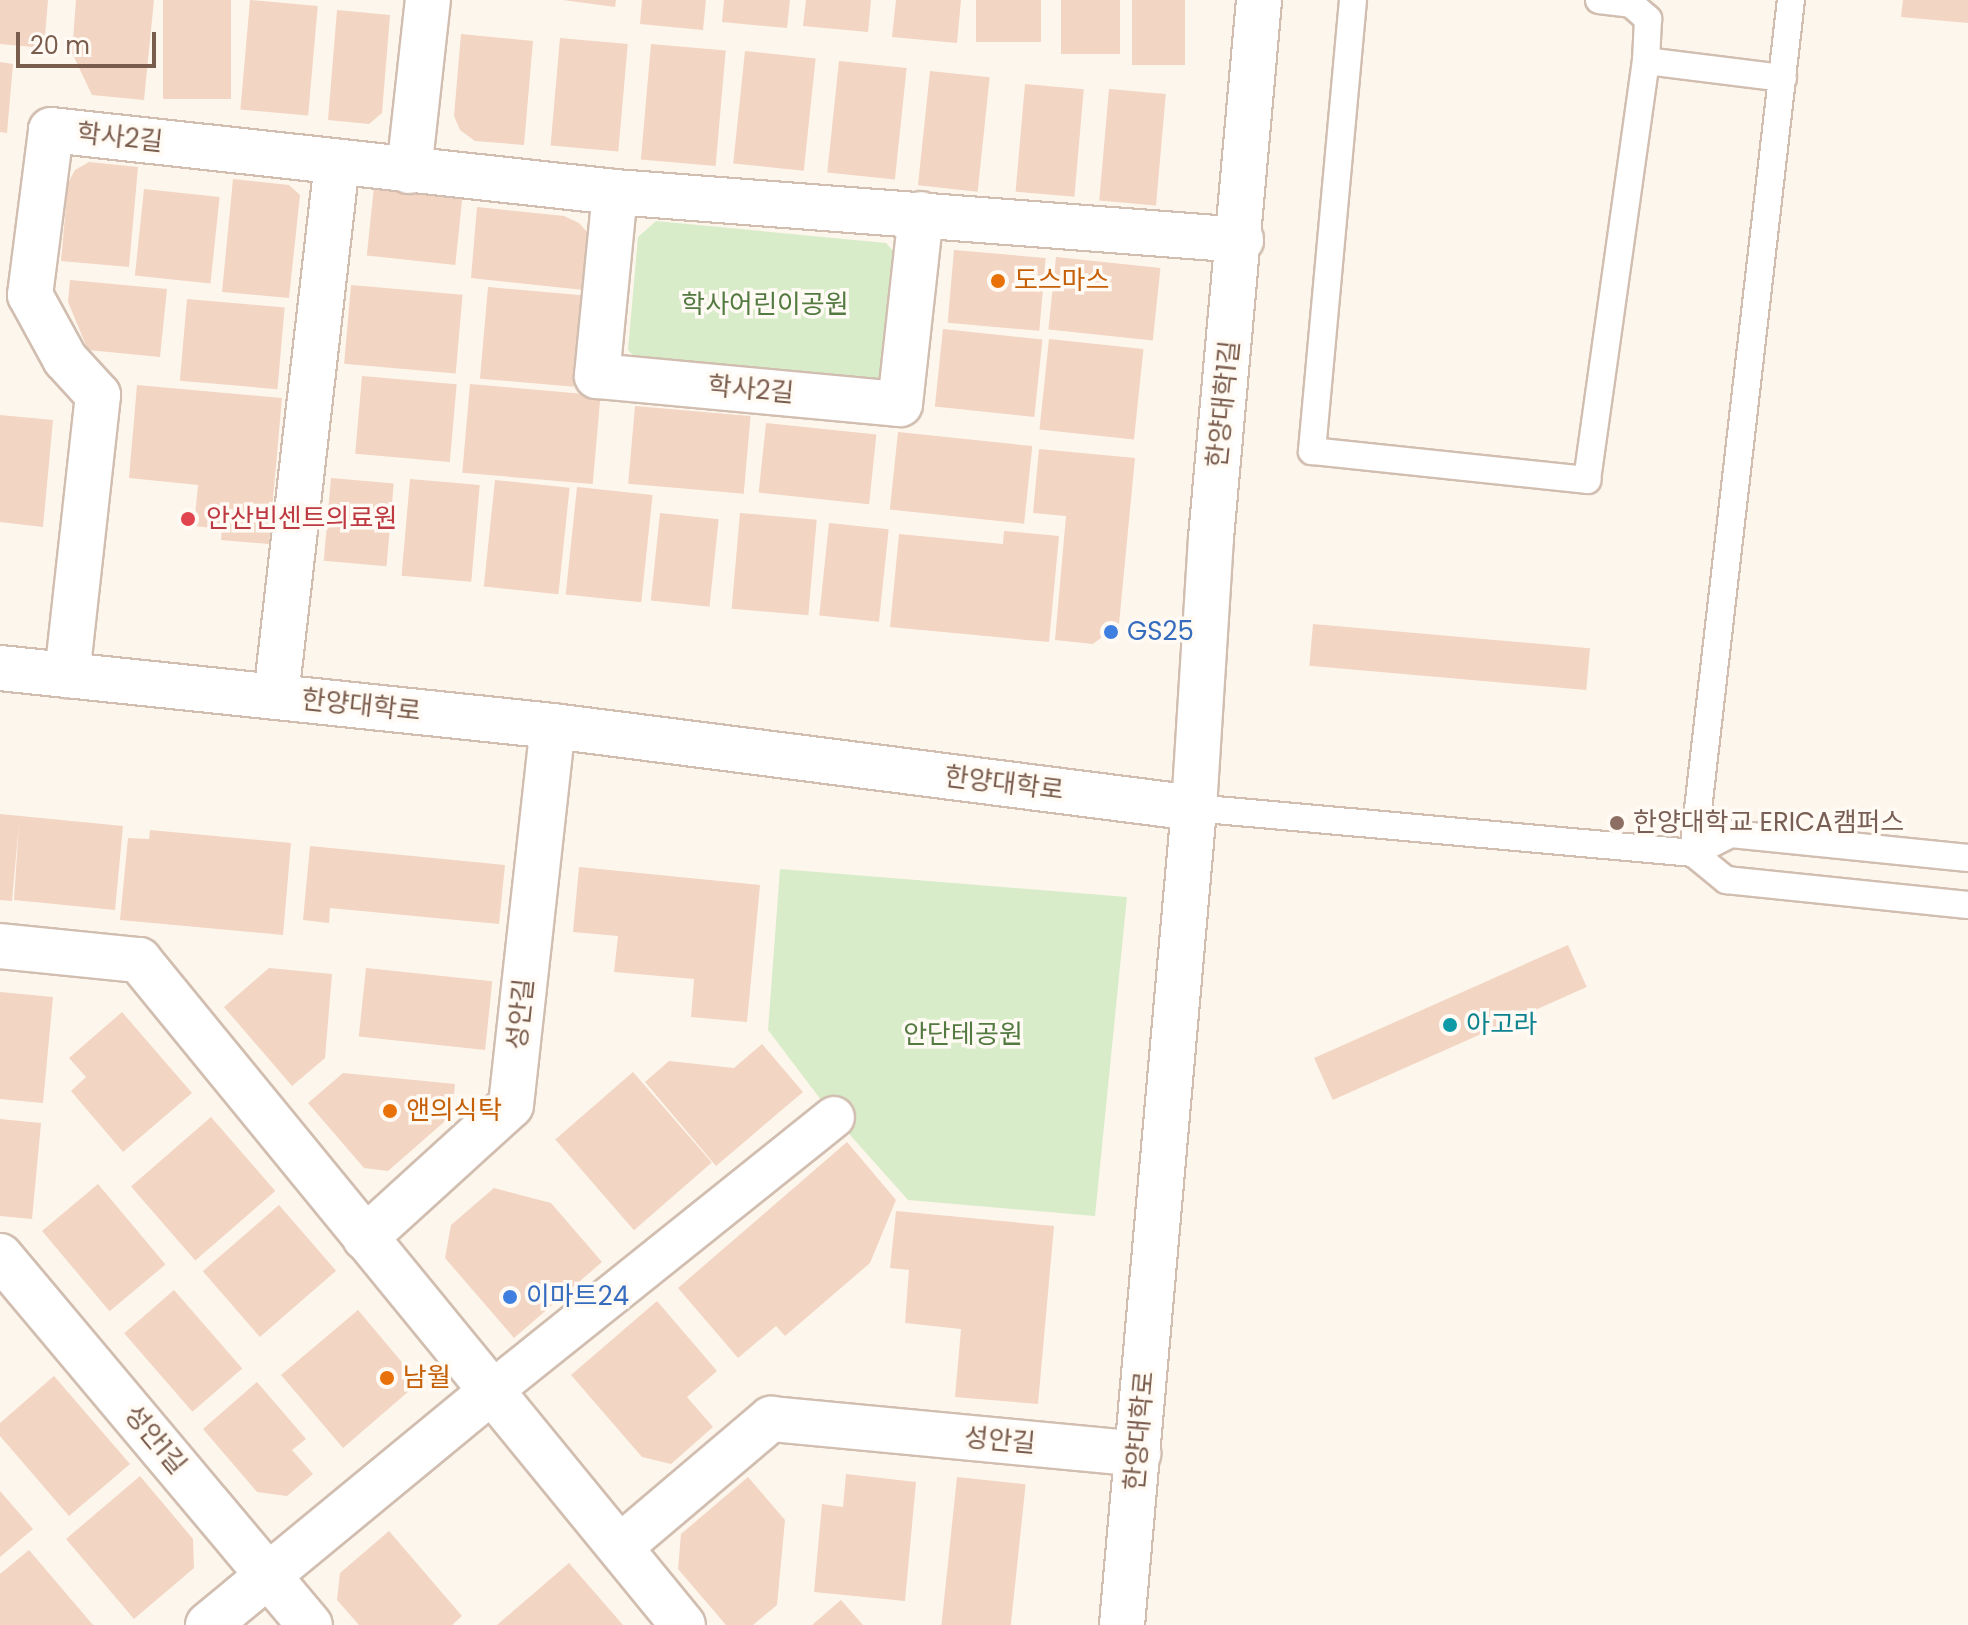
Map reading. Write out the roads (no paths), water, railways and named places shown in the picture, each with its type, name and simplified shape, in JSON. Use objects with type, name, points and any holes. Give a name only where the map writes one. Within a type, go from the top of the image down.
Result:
[{"type":"street","points":[[409,171],[428,0]]},
{"type":"street","name":"한양대학1길","points":[[1194,808],[1211,538],[1241,240],[1259,0]]},
{"type":"street","name":"학사2길","points":[[15,294],[51,130],[615,192],[1241,240]]},
{"type":"street","points":[[276,696],[337,162]]},
{"type":"street","name":"학사2길","points":[[615,192],[597,376],[900,404],[921,214]]},
{"type":"street","points":[[15,294],[65,359],[98,395],[67,675]]},
{"type":"street","name":"한양대학로","points":[[0,668],[553,726],[1194,808],[1122,1625]]},
{"type":"street","name":"성안길","points":[[365,1238],[511,1105],[553,726]]},
{"type":"street","points":[[0,946],[139,960],[683,1625]]},
{"type":"street","points":[[208,1625],[492,1391],[834,1117]]},
{"type":"street","name":"성안1길","points":[[0,1256],[310,1625]]},
{"type":"street","name":"성안길","points":[[621,1546],[771,1419],[1138,1454]]},
{"type":"lane","points":[[1353,0],[1312,451],[1587,480],[1646,61],[1648,19],[1631,4],[1599,0]]},
{"type":"lane","points":[[1693,853],[1791,0]]},
{"type":"lane","points":[[1646,61],[1783,78]]},
{"type":"lane","points":[[1194,808],[1693,853],[1731,834],[1968,858]]},
{"type":"lane","points":[[1693,853],[1726,880],[1968,905]]},
{"type":"place","name":"도스마스","points":[[998,281]]},
{"type":"place","name":"안산빈센트의료원","points":[[188,519]]},
{"type":"place","name":"GS25","points":[[1111,632]]},
{"type":"place","name":"한양대학교 ERICA캠퍼스","points":[[1617,823]]},
{"type":"place","name":"아고라","points":[[1450,1025]]},
{"type":"place","name":"앤의식탁","points":[[390,1111]]},
{"type":"place","name":"이마트24","points":[[510,1297]]},
{"type":"place","name":"남월","points":[[387,1378]]},
{"type":"park label","name":"학사어린이공원","points":[[765,305]]},
{"type":"park label","name":"안단테공원","points":[[963,1035]]}]
